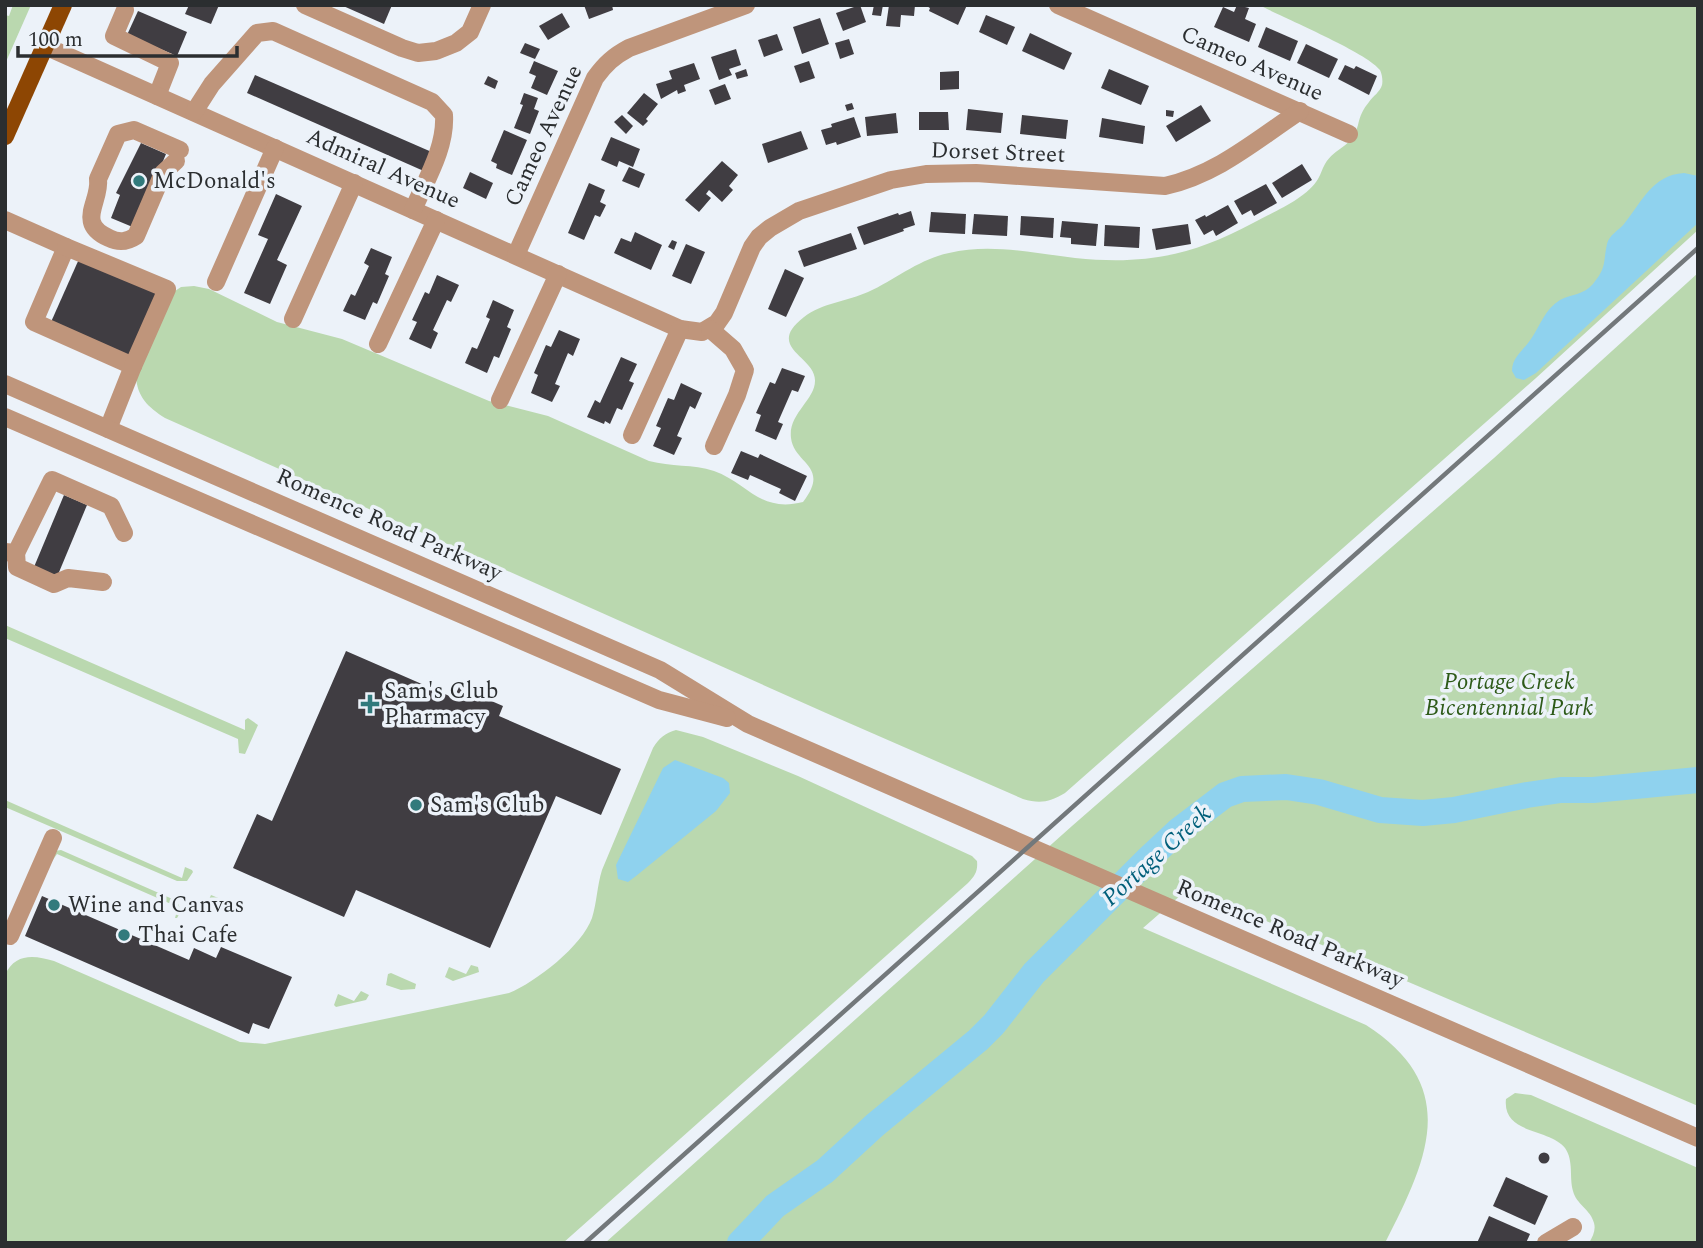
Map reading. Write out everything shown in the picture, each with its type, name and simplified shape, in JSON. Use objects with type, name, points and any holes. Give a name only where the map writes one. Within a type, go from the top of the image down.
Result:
[{"type":"main road","points":[[5,136],[63,5]]},
{"type":"street","points":[[305,5],[418,52],[436,51],[456,43],[470,32],[482,5]]},
{"type":"street","name":"Cameo Avenue","points":[[516,255],[595,78],[604,65],[613,56],[629,48],[746,5]]},
{"type":"street","name":"Cameo Avenue","points":[[1058,5],[1349,134]]},
{"type":"street","points":[[125,10],[114,36],[170,63],[157,96]]},
{"type":"street","points":[[194,112],[212,84],[257,33],[273,31],[432,103],[444,115],[445,127],[438,152],[413,210]]},
{"type":"street","name":"Admiral Avenue","points":[[45,46],[680,329],[706,330]]},
{"type":"street","name":"Dorset Street","points":[[706,330],[717,323],[724,313],[752,247],[759,237],[799,211],[891,180],[926,174],[976,173],[1165,186],[1211,172],[1300,111]]},
{"type":"street","points":[[134,130],[178,156],[163,173],[136,236],[122,242],[101,234],[94,227],[91,209],[99,187],[98,180],[118,134],[134,130]]},
{"type":"street","points":[[216,282],[275,148]]},
{"type":"street","points":[[293,319],[354,183]]},
{"type":"street","points":[[5,220],[167,289],[108,429]]},
{"type":"street","points":[[378,344],[436,220]]},
{"type":"street","points":[[66,247],[34,322],[133,366]]},
{"type":"street","points":[[500,400],[558,274]]},
{"type":"street","points":[[632,435],[680,329]]},
{"type":"street","points":[[706,330],[733,349],[745,370],[737,396],[714,446]]},
{"type":"street","name":"Romence Road Parkway","points":[[5,384],[660,670],[748,723],[1698,1138]]},
{"type":"street","name":"Romence Road Parkway","points":[[5,417],[659,700],[748,723]]},
{"type":"street","points":[[103,582],[68,578],[54,584],[17,567],[11,553],[52,480],[111,506],[124,533]]},
{"type":"street","points":[[312,550],[323,523]]},
{"type":"street","points":[[10,936],[53,838]]},
{"type":"street","points":[[1546,1243],[1573,1227]]},
{"type":"green space","points":[[13,5],[31,5],[5,64],[5,15],[9,16]]},
{"type":"green space","points":[[1259,5],[1698,5],[1698,230],[1536,378],[1065,793],[1050,800],[1040,802],[1023,799],[826,713],[165,418],[141,396],[136,376],[169,295],[181,287],[194,286],[209,289],[277,322],[342,339],[489,401],[548,416],[649,461],[714,471],[764,500],[775,503],[803,502],[811,490],[812,473],[794,447],[791,429],[797,414],[811,395],[815,381],[813,372],[790,344],[789,337],[793,328],[811,312],[868,292],[927,260],[964,250],[996,249],[1075,258],[1123,260],[1146,259],[1188,250],[1231,234],[1279,210],[1313,186],[1329,158],[1352,138],[1363,110],[1381,87],[1381,73],[1359,54]]},
{"type":"green space","name":"Portage Creek Bicentennial Park","points":[[1698,273],[1698,1106],[1189,888],[1143,928],[1366,1025],[1396,1049],[1416,1073],[1426,1099],[1428,1126],[1414,1182],[1385,1243],[605,1243],[1072,826],[1494,458]]},
{"type":"green space","points":[[5,625],[245,730],[245,720],[248,718],[258,725],[245,754],[239,753],[238,739],[5,638]]},
{"type":"green space","points":[[676,730],[703,737],[798,776],[972,856],[977,861],[976,871],[968,883],[563,1243],[5,1243],[5,975],[14,963],[32,957],[54,961],[240,1042],[265,1044],[509,993],[532,981],[557,962],[587,929],[594,912],[602,870],[653,748],[663,736]]},
{"type":"green space","points":[[5,800],[182,878],[185,867],[193,872],[187,881],[177,881],[5,807]]},
{"type":"green space","points":[[61,850],[177,901],[181,911],[175,918],[178,907],[57,854],[50,864],[55,851]]},
{"type":"green space","points":[[211,895],[233,904],[231,914],[208,902]]},
{"type":"green space","points":[[471,965],[478,967],[479,972],[453,981],[445,977],[449,967],[466,974]]},
{"type":"green space","points":[[388,974],[416,984],[415,989],[401,990],[386,985]]},
{"type":"green space","points":[[361,991],[369,995],[366,1000],[336,1007],[334,1005],[338,994],[354,1001]]},
{"type":"green space","points":[[1515,1093],[1531,1095],[1698,1168],[1698,1243],[1589,1243],[1594,1233],[1594,1223],[1575,1196],[1568,1153],[1558,1142],[1528,1130],[1511,1119],[1506,1099]]},
{"type":"water","points":[[1684,173],[1698,176],[1698,223],[1536,373],[1524,380],[1516,378],[1512,371],[1514,362],[1550,308],[1560,300],[1589,288],[1603,269],[1607,244],[1612,235],[1656,184],[1673,175]]},
{"type":"water","points":[[675,760],[723,778],[729,783],[730,793],[716,811],[636,876],[628,882],[618,879],[616,865],[663,768]]},
{"type":"building","points":[[189,5],[219,5],[211,24],[185,14]]},
{"type":"building","points":[[341,5],[392,5],[384,24]]},
{"type":"building","points":[[584,5],[612,5],[613,10],[589,19]]},
{"type":"building","points":[[860,5],[866,22],[843,31],[836,13]]},
{"type":"building","points":[[874,5],[883,5],[881,16],[872,15]]},
{"type":"building","points":[[889,5],[915,5],[914,16],[901,15],[900,27],[886,26]]},
{"type":"building","points":[[925,5],[967,5],[958,25],[929,11],[930,8]]},
{"type":"building","points":[[1237,5],[1249,8],[1245,19],[1256,24],[1249,42],[1214,27],[1223,7],[1234,12]]},
{"type":"building","points":[[138,11],[187,32],[177,56],[127,35]]},
{"type":"building","points":[[562,13],[570,27],[548,40],[539,26]]},
{"type":"building","points":[[986,15],[1015,27],[1007,45],[979,32]]},
{"type":"building","points":[[820,18],[829,44],[802,54],[793,27]]},
{"type":"building","points":[[1266,27],[1298,41],[1290,61],[1258,47]]},
{"type":"building","points":[[1030,33],[1072,53],[1064,70],[1022,51]]},
{"type":"building","points":[[777,34],[783,50],[764,57],[758,40]]},
{"type":"building","points":[[849,39],[854,54],[840,59],[835,43]]},
{"type":"building","points":[[525,43],[540,49],[535,59],[520,53]]},
{"type":"building","points":[[1306,44],[1338,59],[1329,78],[1297,63]]},
{"type":"building","points":[[736,49],[741,65],[729,69],[732,75],[719,80],[711,57]]},
{"type":"building","points":[[534,61],[558,71],[547,95],[531,88],[536,76],[529,73]]},
{"type":"building","points":[[809,61],[815,78],[800,83],[794,66]]},
{"type":"building","points":[[694,63],[700,79],[684,85],[686,91],[678,94],[677,90],[661,99],[656,84],[672,79],[669,71]]},
{"type":"building","points":[[1345,65],[1354,69],[1356,66],[1377,76],[1369,95],[1338,79]]},
{"type":"building","points":[[746,69],[748,76],[737,79],[735,73]]},
{"type":"building","points":[[1109,69],[1149,86],[1141,105],[1101,88]]},
{"type":"building","points":[[959,71],[959,89],[940,90],[940,72]]},
{"type":"building","points":[[255,75],[434,153],[426,172],[247,93]]},
{"type":"building","points":[[488,76],[498,81],[495,89],[484,84]]},
{"type":"building","points":[[725,84],[731,99],[715,105],[709,90]]},
{"type":"building","points":[[524,93],[538,98],[534,109],[539,111],[530,134],[514,128],[523,105],[520,104]]},
{"type":"building","points":[[644,93],[658,104],[643,126],[627,113]]},
{"type":"building","points":[[852,103],[854,109],[847,111],[845,105]]},
{"type":"building","points":[[1201,105],[1211,121],[1176,142],[1166,126]]},
{"type":"building","points":[[968,109],[1003,113],[1001,133],[966,130]]},
{"type":"building","points":[[1166,110],[1174,111],[1173,117],[1166,116]]},
{"type":"building","points":[[919,112],[948,112],[949,130],[919,130]]},
{"type":"building","points":[[896,113],[898,133],[867,136],[865,117]]},
{"type":"building","points":[[622,115],[633,126],[626,134],[614,122]]},
{"type":"building","points":[[1022,115],[1068,120],[1066,139],[1020,134]]},
{"type":"building","points":[[854,117],[861,137],[837,145],[836,142],[826,145],[821,130]]},
{"type":"building","points":[[1102,118],[1145,126],[1143,144],[1099,137]]},
{"type":"building","points":[[504,130],[527,140],[512,175],[496,168],[497,164],[491,161]]},
{"type":"building","points":[[801,131],[808,149],[768,163],[762,144]]},
{"type":"building","points":[[611,137],[640,149],[633,167],[619,161],[617,167],[601,160]]},
{"type":"building","name":"McDonald's","points":[[141,143],[166,154],[135,228],[111,218],[120,195],[116,193]]},
{"type":"building","points":[[722,161],[738,175],[729,186],[733,190],[722,202],[709,190],[706,194],[711,198],[699,212],[685,200]]},
{"type":"building","points":[[1302,164],[1312,180],[1282,198],[1272,183]]},
{"type":"building","points":[[629,167],[645,174],[639,188],[622,181]]},
{"type":"building","points":[[470,172],[493,183],[486,199],[463,188]]},
{"type":"building","points":[[589,183],[605,190],[600,202],[606,205],[600,217],[595,215],[584,240],[568,233]]},
{"type":"building","points":[[1266,184],[1277,203],[1254,216],[1251,210],[1242,215],[1234,201]]},
{"type":"building","points":[[276,194],[302,206],[277,260],[287,265],[270,304],[244,293],[268,239],[258,235]]},
{"type":"building","points":[[1228,205],[1238,223],[1216,236],[1213,230],[1204,235],[1195,220]]},
{"type":"building","points":[[911,211],[915,225],[864,245],[857,227]]},
{"type":"building","points":[[931,212],[966,214],[965,234],[929,232]]},
{"type":"building","points":[[974,214],[1008,216],[1007,236],[972,234]]},
{"type":"building","points":[[1021,216],[1054,218],[1053,238],[1020,235]]},
{"type":"building","points":[[1062,221],[1098,224],[1096,246],[1071,244],[1071,238],[1060,237]]},
{"type":"building","points":[[1188,224],[1191,244],[1156,250],[1152,229]]},
{"type":"building","points":[[1105,225],[1140,227],[1139,248],[1104,246]]},
{"type":"building","points":[[635,232],[662,245],[651,270],[614,253],[621,238],[631,242]]},
{"type":"building","points":[[851,233],[857,249],[804,267],[798,251]]},
{"type":"building","points":[[672,240],[677,242],[674,250],[668,247]]},
{"type":"building","points":[[686,244],[705,252],[691,284],[672,276]]},
{"type":"building","points":[[371,248],[392,257],[385,274],[389,276],[377,304],[373,302],[365,320],[343,311],[351,294],[355,296],[369,266],[364,263]]},
{"type":"building","points":[[79,259],[157,293],[129,356],[51,322]]},
{"type":"building","points":[[785,269],[804,278],[786,317],[768,309]]},
{"type":"building","points":[[437,275],[459,285],[451,302],[447,300],[433,330],[438,333],[431,349],[409,339],[417,322],[412,320],[425,292],[429,294]]},
{"type":"building","points":[[493,300],[514,310],[507,327],[511,329],[499,358],[494,356],[487,373],[465,363],[472,347],[477,349],[490,319],[486,317]]},
{"type":"building","points":[[559,330],[580,339],[573,356],[568,353],[555,384],[560,386],[552,402],[531,393],[538,375],[534,373],[546,345],[551,347]]},
{"type":"building","points":[[621,357],[637,364],[629,381],[634,383],[622,410],[617,408],[610,424],[605,421],[604,424],[587,417],[595,400],[600,403]]},
{"type":"building","points":[[782,368],[805,376],[798,392],[792,390],[778,422],[783,424],[776,440],[755,431],[761,415],[756,413],[770,382],[775,384]]},
{"type":"building","points":[[681,383],[702,393],[695,409],[690,406],[677,436],[682,438],[674,455],[653,446],[661,428],[656,426],[668,398],[674,400]]},
{"type":"building","points":[[741,451],[758,458],[760,454],[807,476],[795,501],[779,493],[781,489],[750,475],[748,480],[731,473]]},
{"type":"building","points":[[64,495],[87,505],[57,577],[34,567]]},
{"type":"building","name":"Sam's Club","points":[[346,651],[454,698],[459,687],[503,706],[499,716],[621,769],[601,815],[556,796],[490,948],[356,890],[344,917],[233,868],[257,814],[272,821]]},
{"type":"building","points":[[42,896],[189,960],[194,948],[216,958],[221,947],[292,977],[269,1029],[253,1023],[249,1034],[25,936]]},
{"type":"building","points":[[1544,1153],[1548,1154],[1548,1162],[1544,1163],[1540,1162],[1539,1158],[1540,1154]]},
{"type":"building","points":[[1506,1177],[1548,1196],[1535,1225],[1493,1206]]},
{"type":"building","points":[[1489,1216],[1530,1234],[1526,1243],[1477,1243]]},
{"type":"waterway","name":"Portage Creek","points":[[740,1243],[775,1206],[825,1171],[875,1125],[978,1040],[1034,973],[1149,858],[1179,830],[1225,795],[1242,789],[1286,787],[1319,792],[1380,810],[1423,813],[1454,810],[1561,790],[1593,790],[1698,780]]},
{"type":"railway","points":[[585,1243],[1698,248]]},
{"type":"place","name":"McDonald's","points":[[139,181]]},
{"type":"place","name":"Sam's Club Pharmacy","points":[[370,704]]},
{"type":"place","name":"Sam's Club","points":[[416,805]]},
{"type":"place","name":"Wine and Canvas","points":[[54,905]]},
{"type":"place","name":"Thai Cafe","points":[[124,935]]}]
